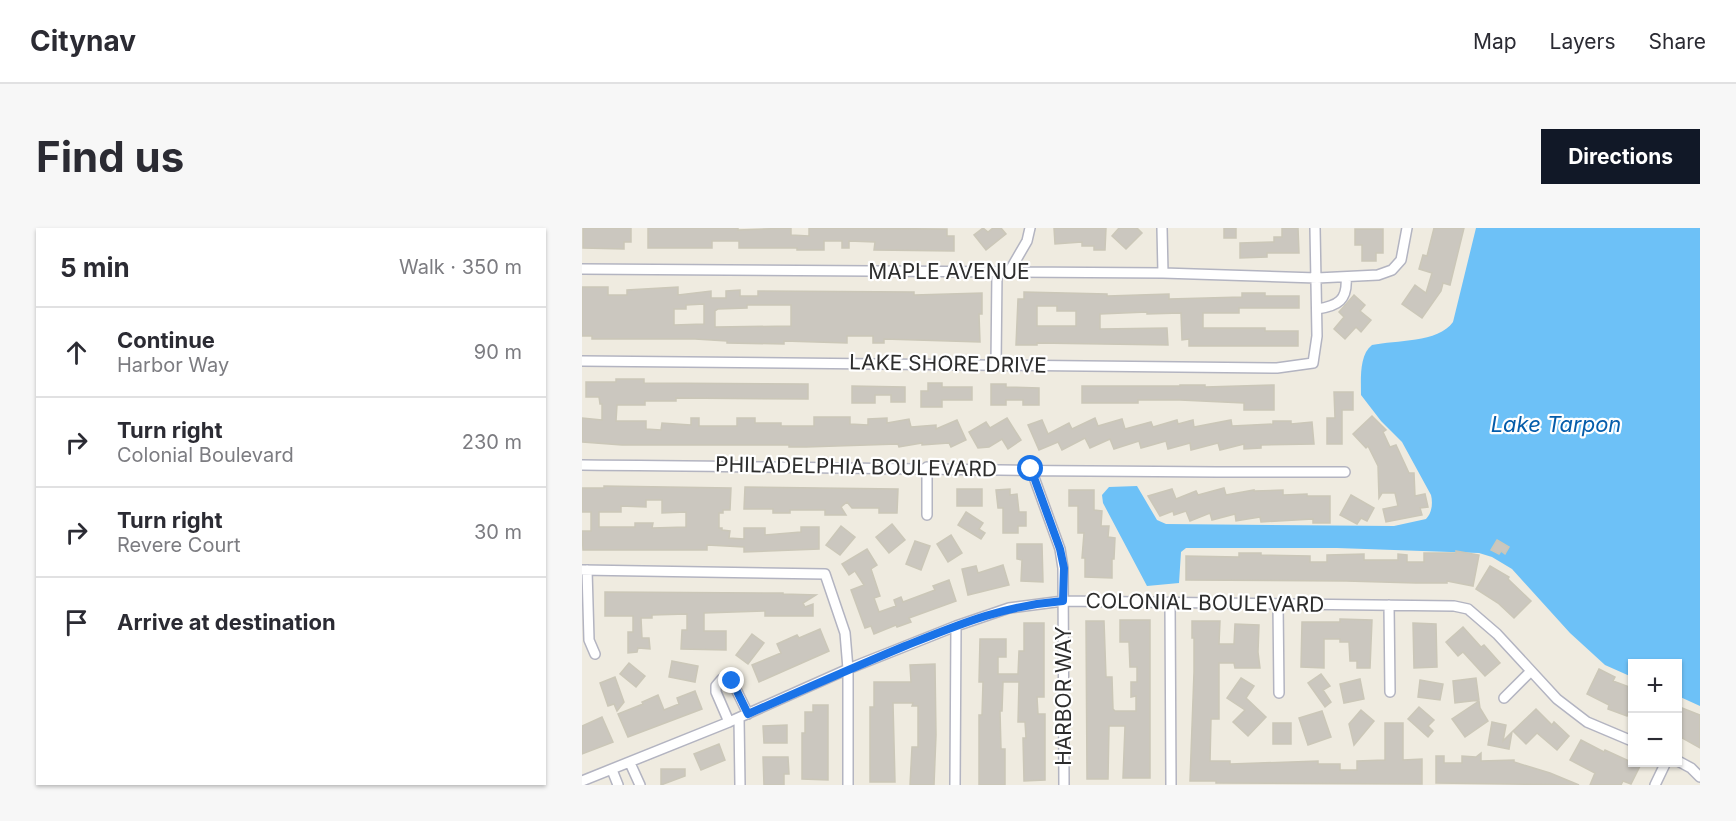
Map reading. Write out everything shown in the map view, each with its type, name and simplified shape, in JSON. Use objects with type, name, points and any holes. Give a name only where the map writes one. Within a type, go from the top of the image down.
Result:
[{"type":"street","points":[[1009,272],[1027,241],[1030,228]]},
{"type":"street","points":[[1162,228],[1164,273]]},
{"type":"street","points":[[1315,228],[1317,309],[1334,306],[1339,302],[1345,294],[1346,277]]},
{"type":"street","name":"MAPLE AVENUE","points":[[582,269],[1164,273],[1346,277],[1378,275],[1392,270],[1401,260],[1407,228]]},
{"type":"street","points":[[996,364],[997,272]]},
{"type":"street","name":"LAKE SHORE DRIVE","points":[[582,361],[1277,368],[1313,363],[1317,336],[1317,309]]},
{"type":"street","name":"PHILADELPHIA BOULEVARD","points":[[582,465],[1345,472]]},
{"type":"street","points":[[927,467],[927,515]]},
{"type":"street","name":"HARBOR WAY","points":[[1031,469],[1060,549],[1064,568],[1064,785]]},
{"type":"street","points":[[595,654],[589,640],[585,570],[825,574],[845,633],[848,669],[848,785]]},
{"type":"street","name":"COLONIAL BOULEVARD","points":[[582,781],[956,626],[1009,608],[1063,601],[1454,606],[1468,609],[1497,634],[1557,699],[1587,722],[1628,739]]},
{"type":"street","points":[[1170,603],[1171,785]]},
{"type":"street","points":[[1278,605],[1279,693]]},
{"type":"street","points":[[1389,605],[1390,692]]},
{"type":"street","points":[[956,626],[956,785]]},
{"type":"street","points":[[1504,698],[1530,672]]},
{"type":"street","points":[[729,722],[716,692],[716,686],[722,679],[727,679],[735,686],[743,716],[741,785]]},
{"type":"street","points":[[630,763],[640,785]]},
{"type":"street","points":[[1682,764],[1691,768],[1700,777]]},
{"type":"street","points":[[1655,785],[1664,767]]},
{"type":"street","points":[[612,770],[618,785]]},
{"type":"water","name":"Lake Tarpon","points":[[1476,228],[1700,228],[1700,706],[1682,698],[1682,659],[1628,659],[1628,675],[1605,665],[1570,633],[1512,569],[1492,557],[1479,553],[1337,548],[1186,548],[1181,552],[1179,583],[1147,586],[1103,503],[1102,495],[1109,487],[1137,486],[1157,520],[1166,524],[1394,526],[1426,519],[1430,514],[1431,495],[1402,442],[1381,421],[1361,395],[1362,368],[1365,355],[1372,345],[1427,337],[1446,329],[1453,322]]},
{"type":"building","points":[[583,228],[631,228],[631,242],[624,242],[624,249],[583,248]]},
{"type":"building","points":[[648,228],[738,228],[738,230],[791,228],[791,235],[809,236],[809,228],[947,229],[947,236],[954,236],[954,251],[874,250],[875,242],[849,241],[849,248],[842,248],[842,241],[824,241],[824,250],[739,248],[739,241],[712,241],[712,248],[648,248]]},
{"type":"building","points":[[983,228],[988,232],[993,228],[1001,228],[1006,234],[986,250],[974,235]]},
{"type":"building","points":[[1054,228],[1106,228],[1105,250],[1094,250],[1094,246],[1082,246],[1082,242],[1055,244]]},
{"type":"building","points":[[1119,228],[1137,228],[1142,233],[1126,249],[1112,236]]},
{"type":"building","points":[[1224,228],[1236,228],[1236,238],[1224,238]]},
{"type":"building","points":[[1282,228],[1298,228],[1299,253],[1267,253],[1267,257],[1240,258],[1240,243],[1274,242],[1274,237],[1282,237]]},
{"type":"building","points":[[1434,228],[1464,228],[1450,285],[1443,283],[1441,291],[1422,318],[1402,304],[1415,285],[1426,293],[1432,273],[1419,269],[1423,255],[1427,256]]},
{"type":"building","points":[[1355,229],[1383,229],[1383,253],[1376,253],[1376,261],[1362,261],[1362,245],[1355,245]]},
{"type":"building","points":[[582,287],[608,287],[608,295],[627,295],[627,290],[678,287],[678,295],[711,291],[711,298],[726,298],[726,291],[740,290],[740,296],[758,296],[758,291],[914,292],[914,295],[982,293],[982,314],[979,314],[980,342],[884,339],[884,343],[873,343],[873,336],[847,336],[847,343],[784,341],[784,344],[727,343],[727,341],[695,339],[592,339],[592,336],[582,336]],"holes":[[[704,304],[704,324],[674,325],[674,309],[686,309],[686,305]],[[747,305],[791,305],[791,326],[715,327],[715,311],[747,308]]]},
{"type":"building","points":[[1024,292],[1107,294],[1107,296],[1169,294],[1169,299],[1242,297],[1242,293],[1299,296],[1299,308],[1239,308],[1239,313],[1203,313],[1203,328],[1265,328],[1265,331],[1298,331],[1298,346],[1189,346],[1189,339],[1182,340],[1181,313],[1147,314],[1147,312],[1100,314],[1100,329],[1167,328],[1168,345],[1037,343],[1037,345],[1016,345],[1018,299],[1024,299]],"holes":[[[1037,306],[1057,306],[1057,311],[1076,311],[1076,326],[1037,326]]]},
{"type":"building","points":[[1354,295],[1365,305],[1360,311],[1371,320],[1361,332],[1356,327],[1345,339],[1334,329],[1344,317],[1339,312]]},
{"type":"building","points":[[616,379],[644,379],[644,383],[808,384],[808,399],[676,398],[676,401],[645,401],[645,405],[617,405],[616,421],[646,421],[646,429],[661,430],[662,423],[691,425],[691,418],[699,418],[699,426],[737,426],[737,418],[755,418],[755,423],[814,426],[814,417],[850,417],[850,424],[868,425],[868,419],[887,418],[887,423],[909,419],[911,427],[936,425],[936,429],[957,420],[966,440],[951,447],[949,443],[922,445],[922,443],[899,447],[898,444],[789,447],[789,445],[622,445],[582,442],[582,418],[602,420],[602,404],[600,404],[599,397],[586,397],[586,382],[616,382]]},
{"type":"building","points":[[928,383],[942,383],[942,387],[972,387],[972,400],[942,400],[942,407],[921,407],[921,391],[928,391]]},
{"type":"building","points":[[991,384],[1039,388],[1039,405],[1023,405],[1023,400],[1006,400],[1006,405],[991,405]]},
{"type":"building","points":[[1205,385],[1205,387],[1274,385],[1274,410],[1244,410],[1244,403],[1180,400],[1082,403],[1082,386]]},
{"type":"building","points":[[852,386],[905,387],[905,402],[891,402],[891,395],[875,395],[875,403],[852,403]]},
{"type":"building","points":[[1334,392],[1353,392],[1353,410],[1342,410],[1342,444],[1327,444],[1327,418],[1335,418]]},
{"type":"building","points":[[1372,416],[1386,430],[1383,432],[1390,447],[1396,445],[1409,473],[1414,473],[1415,496],[1425,494],[1428,507],[1420,508],[1422,515],[1386,522],[1383,509],[1398,506],[1395,493],[1382,493],[1379,498],[1378,466],[1368,446],[1366,448],[1353,434]]},
{"type":"building","points":[[1007,418],[1021,440],[1008,449],[1002,439],[989,447],[978,448],[969,432],[986,422],[990,428]]},
{"type":"building","points":[[1095,418],[1098,426],[1122,419],[1125,429],[1151,422],[1153,427],[1177,420],[1178,424],[1193,420],[1194,427],[1231,420],[1232,426],[1273,424],[1273,421],[1291,421],[1291,424],[1312,422],[1314,444],[1261,445],[1261,448],[1244,449],[1244,444],[1220,450],[1218,443],[1191,450],[1190,443],[1168,449],[1166,441],[1141,448],[1139,441],[1114,449],[1110,439],[1090,448],[1085,438],[1062,450],[1058,442],[1039,450],[1028,425],[1042,420],[1048,434],[1069,423],[1072,429]]},
{"type":"building","points":[[604,486],[731,488],[730,510],[723,510],[723,513],[719,513],[719,528],[730,531],[729,538],[744,539],[744,528],[765,528],[765,535],[801,532],[801,527],[819,527],[819,549],[744,552],[744,547],[707,545],[707,550],[583,550],[582,531],[591,531],[591,512],[582,512],[582,488],[604,488]],"holes":[[[646,500],[662,500],[662,513],[686,512],[686,527],[652,528],[653,523],[635,523],[635,527],[599,527],[599,512],[621,512],[621,506],[646,507]]]},
{"type":"building","points":[[745,487],[898,489],[897,513],[879,513],[879,508],[852,508],[847,502],[841,507],[846,515],[825,515],[825,510],[790,510],[790,513],[773,513],[773,509],[744,509]]},
{"type":"building","points":[[1224,488],[1226,495],[1254,490],[1283,490],[1283,495],[1330,496],[1330,523],[1313,523],[1313,519],[1261,522],[1260,517],[1236,521],[1235,514],[1212,520],[1210,513],[1190,521],[1186,511],[1174,515],[1173,511],[1160,516],[1148,496],[1172,489],[1176,499],[1196,491],[1198,495]]},
{"type":"building","points":[[957,489],[982,489],[982,506],[957,506]]},
{"type":"building","points":[[1010,489],[1010,495],[1017,494],[1019,512],[1026,512],[1026,526],[1018,526],[1018,533],[1003,533],[1003,508],[998,508],[996,490]]},
{"type":"building","points":[[1069,490],[1094,490],[1094,510],[1102,511],[1101,526],[1109,526],[1108,537],[1115,538],[1112,578],[1085,577],[1085,558],[1082,558],[1084,533],[1078,533],[1078,506],[1069,506]]},
{"type":"building","points":[[1351,495],[1374,508],[1367,521],[1361,518],[1357,524],[1340,515]]},
{"type":"building","points":[[966,512],[983,523],[979,529],[985,533],[981,539],[958,525]]},
{"type":"building","points":[[892,524],[905,540],[889,553],[876,537]]},
{"type":"building","points":[[841,526],[855,537],[840,555],[826,545]]},
{"type":"building","points":[[951,535],[962,553],[948,562],[937,544]]},
{"type":"building","points":[[1497,540],[1509,547],[1505,554],[1491,550]]},
{"type":"building","points":[[915,541],[930,546],[921,570],[906,564]]},
{"type":"building","points":[[1017,544],[1042,544],[1043,582],[1021,581],[1022,560],[1017,559]]},
{"type":"building","points":[[867,549],[877,565],[871,569],[880,596],[874,598],[879,612],[896,606],[894,600],[901,597],[903,602],[935,590],[933,586],[949,580],[956,601],[909,618],[911,622],[874,634],[871,626],[865,628],[851,590],[864,585],[855,571],[849,575],[842,564]]},
{"type":"building","points":[[1456,551],[1479,555],[1473,586],[1447,581],[1447,583],[1416,583],[1186,580],[1186,556],[1239,557],[1239,553],[1261,553],[1261,555],[1310,556],[1310,562],[1327,562],[1327,555],[1364,554],[1364,560],[1398,560],[1398,554],[1407,555],[1407,562],[1424,562],[1424,553],[1456,553]]},
{"type":"building","points":[[1003,565],[1009,585],[968,595],[962,569],[976,566],[978,573]]},
{"type":"building","points":[[1490,566],[1509,577],[1508,579],[1531,601],[1514,618],[1498,603],[1476,589]]},
{"type":"building","points":[[605,592],[816,595],[803,603],[805,607],[813,604],[813,616],[765,616],[765,611],[704,613],[704,631],[726,631],[726,650],[681,649],[682,630],[687,630],[687,614],[652,615],[652,618],[641,618],[642,638],[649,638],[650,649],[638,648],[637,652],[628,653],[628,632],[633,632],[633,616],[605,616]]},
{"type":"building","points":[[1340,619],[1372,620],[1370,668],[1357,668],[1357,661],[1350,661],[1349,642],[1340,642],[1340,639],[1324,639],[1324,668],[1301,667],[1302,622],[1340,622]]},
{"type":"building","points":[[1120,620],[1150,620],[1150,778],[1123,778],[1125,726],[1109,726],[1108,779],[1087,779],[1086,621],[1104,621],[1106,677],[1112,677],[1113,709],[1115,711],[1136,711],[1136,696],[1131,697],[1131,682],[1137,682],[1137,667],[1130,667],[1129,642],[1120,642]]},
{"type":"building","points":[[1192,621],[1220,621],[1219,644],[1234,644],[1235,624],[1259,625],[1260,668],[1235,668],[1234,663],[1219,663],[1219,719],[1211,719],[1210,761],[1230,761],[1230,764],[1318,761],[1318,764],[1340,764],[1340,770],[1357,770],[1357,761],[1385,760],[1385,723],[1403,723],[1403,760],[1422,759],[1422,784],[1190,781],[1194,672]]},
{"type":"building","points":[[1024,623],[1044,623],[1044,697],[1037,697],[1038,714],[1045,714],[1045,780],[1024,781],[1023,738],[1026,738],[1025,722],[1018,722],[1019,682],[1003,682],[1002,711],[1000,711],[1001,749],[1005,749],[1005,785],[979,785],[979,715],[982,715],[983,682],[979,682],[980,639],[1006,639],[1006,657],[998,657],[998,674],[1018,674],[1019,651],[1024,651]]},
{"type":"building","points":[[1413,623],[1436,624],[1437,667],[1414,668]]},
{"type":"building","points":[[1463,627],[1500,663],[1485,676],[1463,652],[1458,656],[1446,642]]},
{"type":"building","points":[[820,629],[829,651],[759,682],[752,665],[781,653],[777,644],[797,635],[799,638]]},
{"type":"building","points":[[752,634],[764,643],[748,664],[736,655]]},
{"type":"building","points":[[672,661],[698,666],[695,682],[669,677]]},
{"type":"building","points":[[629,663],[645,676],[636,687],[620,674]]},
{"type":"building","points":[[935,664],[934,785],[910,785],[912,747],[918,747],[918,706],[912,706],[913,703],[893,703],[895,782],[870,782],[870,707],[874,707],[874,682],[911,682],[910,665]]},
{"type":"building","points":[[1599,669],[1615,677],[1613,681],[1628,687],[1627,716],[1608,709],[1609,705],[1587,694]]},
{"type":"building","points":[[1321,674],[1330,686],[1323,690],[1331,702],[1325,707],[1308,683]]},
{"type":"building","points":[[615,677],[624,702],[617,711],[614,704],[608,706],[600,683]]},
{"type":"building","points":[[1241,678],[1254,686],[1246,698],[1266,717],[1248,736],[1233,722],[1245,710],[1227,698]]},
{"type":"building","points":[[1476,678],[1479,700],[1455,703],[1453,681]]},
{"type":"building","points":[[1360,679],[1364,699],[1344,703],[1340,684]]},
{"type":"building","points":[[1420,680],[1443,684],[1440,700],[1418,697]]},
{"type":"building","points":[[695,691],[702,709],[628,737],[618,714],[658,695],[664,710],[679,704],[677,698]]},
{"type":"building","points":[[1479,701],[1480,708],[1488,721],[1465,737],[1452,719]]},
{"type":"building","points":[[813,705],[828,705],[828,780],[802,779],[802,733],[805,733],[805,712],[813,712]]},
{"type":"building","points":[[1419,707],[1434,720],[1428,726],[1433,731],[1428,737],[1408,719]]},
{"type":"building","points":[[1682,708],[1700,715],[1700,748],[1682,738]]},
{"type":"building","points":[[1536,709],[1552,725],[1554,722],[1569,736],[1557,750],[1537,733],[1526,744],[1513,731]]},
{"type":"building","points":[[1361,710],[1374,721],[1354,745],[1349,724]]},
{"type":"building","points":[[1322,711],[1331,737],[1308,745],[1299,718]]},
{"type":"building","points":[[602,717],[613,742],[582,754],[582,726]]},
{"type":"building","points":[[1492,722],[1506,725],[1503,741],[1512,732],[1509,749],[1488,745]]},
{"type":"building","points":[[1273,723],[1291,723],[1291,744],[1273,744]]},
{"type":"building","points":[[787,725],[787,743],[764,743],[763,726]]},
{"type":"building","points":[[1581,740],[1628,761],[1628,767],[1640,767],[1631,784],[1623,781],[1621,785],[1590,785],[1595,773],[1570,760]]},
{"type":"building","points":[[719,744],[725,760],[701,770],[694,754]]},
{"type":"building","points":[[1481,753],[1481,761],[1514,760],[1514,762],[1579,785],[1436,783],[1436,756],[1444,756],[1444,763],[1462,763],[1462,756],[1476,757]]},
{"type":"building","points":[[763,757],[788,757],[789,774],[784,774],[784,785],[764,785]]},
{"type":"building","points":[[661,769],[685,769],[685,776],[661,785]]},
{"type":"route","points":[[732,681],[748,714],[848,669],[988,614],[1035,603],[1063,601],[1064,568],[1060,549],[1031,469]]}]
